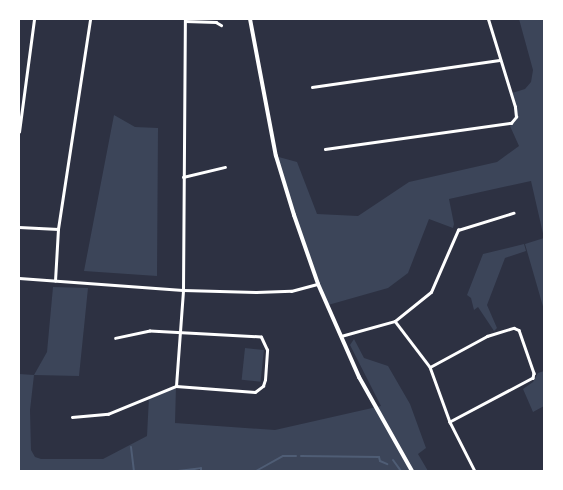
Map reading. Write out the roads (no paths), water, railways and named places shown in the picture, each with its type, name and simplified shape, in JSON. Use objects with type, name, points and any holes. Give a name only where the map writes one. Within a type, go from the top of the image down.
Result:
[{"type":"main road","points":[[251,19],[264,101],[276,156],[318,284],[363,384],[412,471]]},
{"type":"street","points":[[19,132],[34,19]]},
{"type":"street","points":[[55,281],[58,229],[90,19]]},
{"type":"street","points":[[325,149],[507,125],[516,117],[515,107],[499,60],[488,19]]},
{"type":"street","points":[[176,386],[183,290],[185,20],[216,22],[221,25]]},
{"type":"street","points":[[312,87],[499,60]]},
{"type":"street","points":[[183,177],[225,167]]},
{"type":"street","points":[[340,336],[395,321],[431,292],[458,230],[513,213]]},
{"type":"street","points":[[19,227],[58,229]]},
{"type":"street","points":[[19,278],[183,290],[282,291],[318,284]]},
{"type":"street","points":[[395,321],[430,367],[450,422],[475,471]]},
{"type":"street","points":[[430,367],[487,336],[514,328],[519,330],[534,373],[533,378],[450,422]]},
{"type":"street","points":[[72,417],[108,414],[176,386],[254,392],[263,386],[265,380],[267,350],[264,340],[257,336],[150,331],[116,338]]},
{"type":"waterway","points":[[131,447],[134,471]]},
{"type":"waterway","points":[[256,471],[283,456],[296,456]]},
{"type":"waterway","points":[[301,456],[379,457],[380,461],[387,464]]},
{"type":"waterway","points":[[393,460],[401,471]]},
{"type":"waterway","points":[[178,471],[201,468],[201,471]]}]
